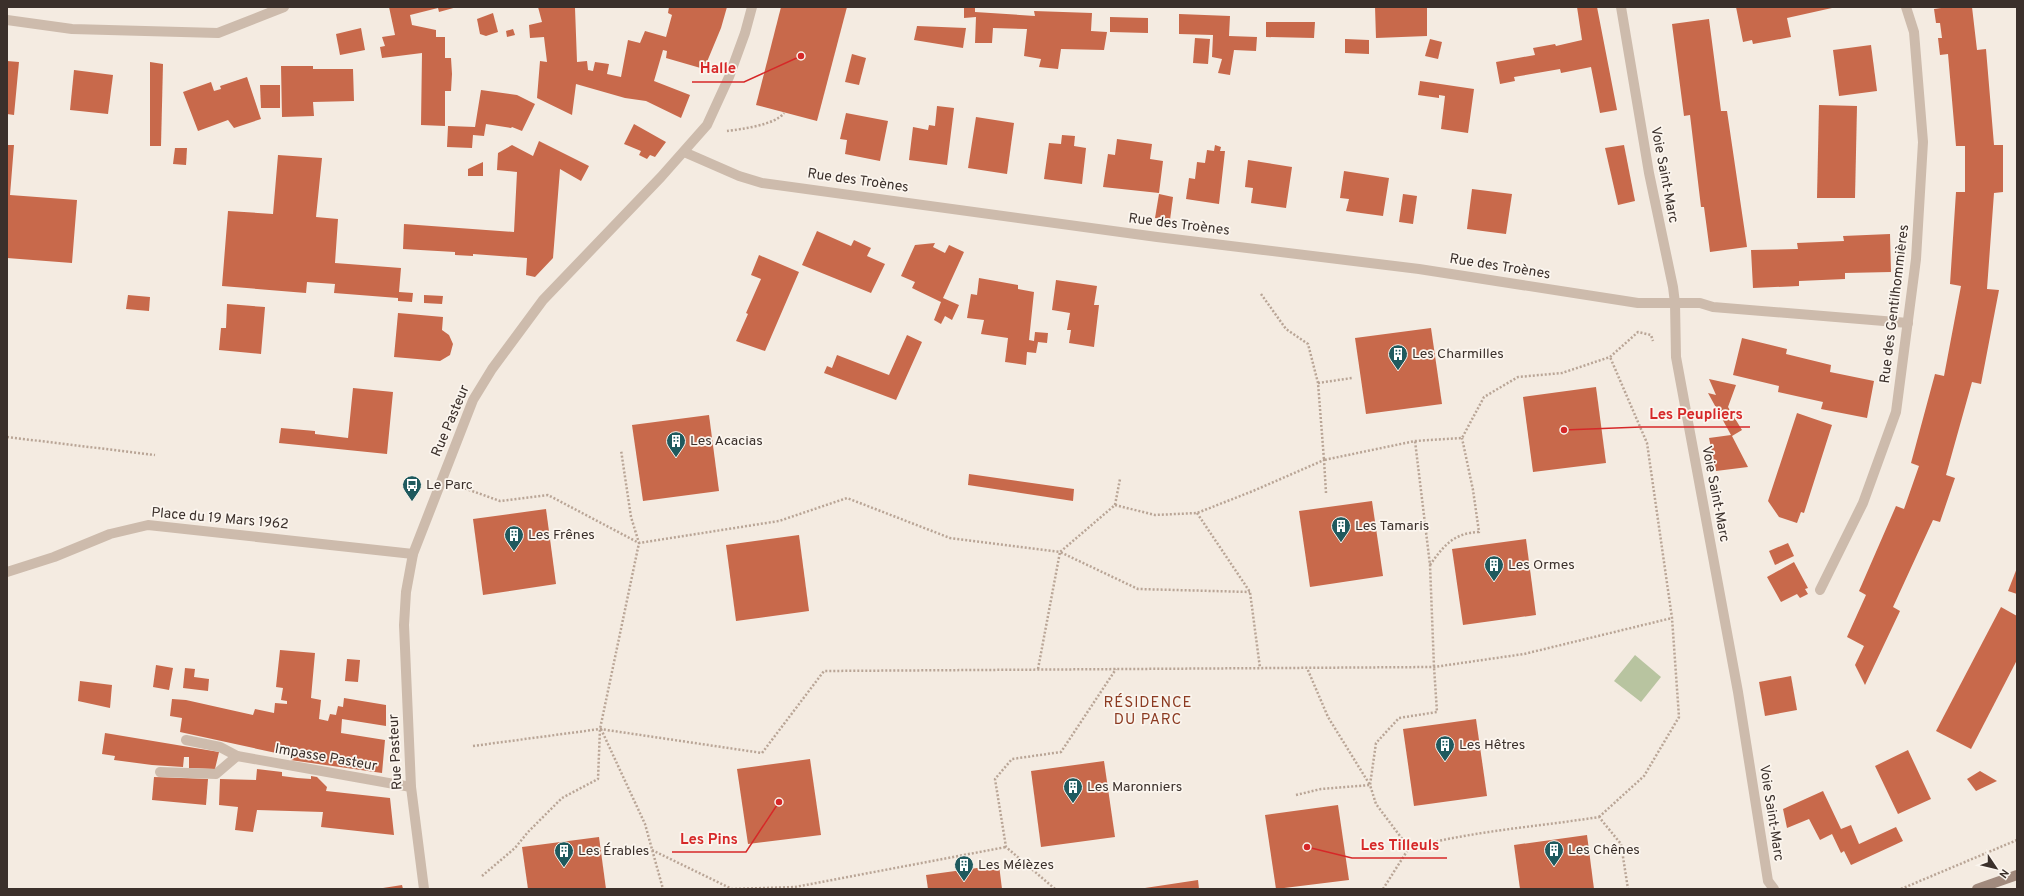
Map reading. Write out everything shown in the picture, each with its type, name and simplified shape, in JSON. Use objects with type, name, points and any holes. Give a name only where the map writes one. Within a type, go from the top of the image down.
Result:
[{"type":"main road","points":[[1977,889],[2017,875]]},
{"type":"street","points":[[7,20],[72,29],[218,33],[284,7]]},
{"type":"street","name":"Rue Pasteur","points":[[424,889],[411,787],[404,625],[406,592],[413,554],[473,400],[492,369],[543,300],[684,152],[707,125],[729,77],[745,34],[752,7]]},
{"type":"street","name":"Voie Saint-Marc","points":[[1621,7],[1649,173],[1675,303],[1676,357],[1738,692],[1768,881],[1774,889]]},
{"type":"street","name":"Rue des Gentilhommières","points":[[1820,590],[1863,503],[1896,412],[1916,260],[1923,142],[1914,32],[1906,7]]},
{"type":"street","name":"Rue des Troènes","points":[[684,152],[739,176],[762,183],[1157,237],[1419,269],[1638,303],[1700,303],[1713,307],[1908,323]]},
{"type":"street","name":"Place du 19 Mars 1962","points":[[7,572],[54,557],[110,534],[148,525],[413,554]]},
{"type":"street","name":"Impasse Pasteur","points":[[186,740],[220,747],[237,756],[411,787]]},
{"type":"street","points":[[160,772],[216,774],[237,756]]},
{"type":"path","points":[[726,131],[742,129],[780,118],[784,113]]},
{"type":"path","points":[[1261,294],[1286,330],[1308,344],[1318,383],[1326,493]]},
{"type":"path","points":[[1430,565],[1444,545],[1465,532],[1479,532],[1473,490],[1462,438],[1484,397],[1518,378],[1562,373],[1610,357],[1638,332],[1651,335],[1658,359],[1676,357]]},
{"type":"path","points":[[1383,889],[1409,848],[1439,840],[1489,831],[1599,817],[1644,776],[1679,717],[1672,618],[1647,443],[1610,357]]},
{"type":"path","points":[[1318,383],[1352,378]]},
{"type":"path","points":[[7,437],[155,455]]},
{"type":"path","points":[[1115,505],[1155,515],[1197,513],[1253,491],[1324,460],[1415,441],[1462,438]]},
{"type":"path","points":[[1370,785],[1376,743],[1399,718],[1437,712],[1430,565],[1415,441]]},
{"type":"path","points":[[482,876],[515,848],[528,832],[562,798],[598,779],[600,729],[639,543],[631,517],[621,450]]},
{"type":"path","points":[[1038,669],[1060,552],[1115,505],[1120,479]]},
{"type":"path","points":[[441,482],[469,489],[500,501],[548,495],[639,543],[779,521],[847,498],[950,538],[1060,552],[1138,589],[1250,592]]},
{"type":"path","points":[[1197,513],[1250,592],[1260,668]]},
{"type":"path","points":[[473,746],[600,729],[762,753],[824,671],[1434,667],[1524,654],[1672,618]]},
{"type":"path","points":[[1307,668],[1328,717],[1370,785],[1376,804],[1409,848]]},
{"type":"path","points":[[1055,889],[1006,847],[995,779],[1012,759],[1060,752],[1116,669]]},
{"type":"path","points":[[600,729],[645,824],[664,889]]},
{"type":"path","points":[[1296,795],[1321,789],[1370,785]]},
{"type":"path","points":[[1599,817],[1621,844],[1628,889]]},
{"type":"path","points":[[1901,889],[2017,840]]},
{"type":"path","points":[[652,850],[732,889],[795,887],[1006,847]]},
{"type":"green space","points":[[1635,655],[1661,677],[1641,702],[1614,681]]},
{"type":"building","points":[[389,7],[457,7],[439,12],[438,8],[410,15],[412,25],[436,30],[436,37],[445,37],[445,58],[451,58],[452,74],[451,91],[445,91],[445,126],[421,125],[422,53],[382,58],[380,47],[385,46],[382,37],[395,35]]},
{"type":"building","points":[[538,7],[578,7],[575,8],[577,62],[587,61],[588,70],[593,71],[595,62],[609,64],[607,74],[621,77],[628,40],[640,43],[645,31],[666,37],[672,15],[668,13],[669,7],[727,7],[721,28],[704,69],[666,58],[667,51],[663,50],[654,81],[690,95],[681,118],[646,101],[625,98],[576,84],[572,115],[537,98],[540,61],[547,62],[544,37],[530,38],[529,25],[542,22]]},
{"type":"building","points":[[781,7],[847,7],[817,121],[756,105]]},
{"type":"building","points":[[964,7],[975,7],[975,12],[1035,16],[1034,11],[1092,13],[1091,31],[1107,32],[1104,50],[1061,49],[1058,69],[1039,67],[1041,59],[1024,56],[1027,29],[993,28],[992,43],[975,43],[976,17],[964,18]]},
{"type":"building","points":[[1375,7],[1427,7],[1427,36],[1376,38]]},
{"type":"building","points":[[1577,7],[1597,7],[1617,110],[1600,113],[1591,67],[1561,73],[1560,69],[1514,77],[1515,81],[1500,84],[1496,62],[1535,55],[1533,48],[1555,44],[1556,46],[1582,40]]},
{"type":"building","points":[[1736,7],[1832,8],[1787,18],[1791,37],[1753,44],[1752,40],[1743,42]]},
{"type":"building","points":[[1948,7],[1972,7],[1977,50],[1986,49],[1994,145],[2003,145],[2003,192],[1994,193],[1987,289],[1999,290],[1981,384],[1972,382],[1946,475],[1955,478],[1940,522],[1933,520],[1893,607],[1900,611],[1865,685],[1855,665],[1864,646],[1847,637],[1866,595],[1859,591],[1896,506],[1904,509],[1919,466],[1911,463],[1935,374],[1944,376],[1961,286],[1950,284],[1956,192],[1965,192],[1965,146],[1956,146],[1948,54],[1940,55],[1938,38],[1942,38],[1940,23],[1936,23],[1934,9]]},
{"type":"building","points":[[493,13],[498,32],[486,36],[480,34],[477,19]]},
{"type":"building","points":[[1179,14],[1230,16],[1229,36],[1257,37],[1256,51],[1234,50],[1230,75],[1218,73],[1222,59],[1212,57],[1213,35],[1179,34]]},
{"type":"building","points":[[1110,17],[1148,18],[1148,33],[1110,32]]},
{"type":"building","points":[[1709,19],[1721,111],[1727,111],[1747,247],[1710,252],[1704,207],[1701,207],[1690,115],[1684,116],[1672,24]]},
{"type":"building","points":[[1266,22],[1315,22],[1314,38],[1266,37]]},
{"type":"building","points":[[917,26],[966,28],[963,48],[914,40]]},
{"type":"building","points":[[361,28],[365,50],[340,55],[336,34]]},
{"type":"building","points":[[513,29],[515,35],[507,37],[506,31]]},
{"type":"building","points":[[1195,38],[1210,39],[1208,64],[1193,63]]},
{"type":"building","points":[[1345,39],[1369,40],[1369,54],[1345,53]]},
{"type":"building","points":[[1430,39],[1442,42],[1438,59],[1425,56]]},
{"type":"building","points":[[1871,45],[1877,91],[1839,96],[1833,50]]},
{"type":"building","points":[[852,54],[866,58],[859,85],[845,82]]},
{"type":"building","points":[[7,61],[19,62],[14,115],[7,114]]},
{"type":"building","points":[[150,62],[163,64],[161,146],[150,146]]},
{"type":"building","points":[[281,66],[313,66],[313,69],[353,69],[354,101],[313,102],[314,116],[282,117]]},
{"type":"building","points":[[74,70],[113,75],[108,114],[70,110]]},
{"type":"building","points":[[247,77],[261,119],[234,128],[228,120],[198,131],[183,92],[211,82],[214,91],[221,89],[220,86]]},
{"type":"building","points":[[1420,81],[1474,89],[1468,133],[1441,129],[1445,96],[1439,95],[1439,98],[1418,95]]},
{"type":"building","points":[[260,85],[280,85],[280,108],[261,108]]},
{"type":"building","points":[[481,90],[517,95],[535,104],[522,131],[512,127],[486,124],[484,136],[473,135],[472,148],[447,147],[448,126],[475,127]]},
{"type":"building","points":[[1819,105],[1857,106],[1855,198],[1817,198]]},
{"type":"building","points":[[937,106],[954,108],[947,165],[909,160],[913,127],[928,130],[929,125],[935,126]]},
{"type":"building","points":[[846,113],[888,121],[880,161],[845,154],[847,140],[840,139]]},
{"type":"building","points":[[976,117],[1014,123],[1007,174],[968,168]]},
{"type":"building","points":[[634,124],[666,142],[655,157],[650,155],[647,159],[639,155],[641,151],[624,144]]},
{"type":"building","points":[[1062,135],[1075,136],[1074,146],[1086,148],[1082,184],[1044,179],[1049,143],[1061,144]]},
{"type":"building","points":[[1117,139],[1152,144],[1150,159],[1163,161],[1159,193],[1103,187],[1108,154],[1115,155]]},
{"type":"building","points":[[539,141],[589,166],[581,181],[560,169],[553,258],[535,277],[526,275],[527,258],[473,254],[473,256],[455,255],[455,252],[403,249],[404,224],[514,232],[517,172],[497,170],[498,153],[512,145],[533,156]]},
{"type":"building","points":[[7,145],[14,145],[10,195],[77,200],[72,263],[7,258]]},
{"type":"building","points":[[1215,145],[1221,147],[1220,151],[1225,151],[1219,204],[1186,199],[1189,178],[1195,179],[1197,162],[1205,163],[1207,150],[1214,151]]},
{"type":"building","points":[[1624,145],[1635,201],[1618,205],[1605,148]]},
{"type":"building","points":[[175,148],[187,148],[186,165],[173,164]]},
{"type":"building","points":[[278,155],[322,158],[316,217],[338,219],[335,263],[401,268],[399,292],[413,293],[412,302],[398,301],[398,298],[334,293],[335,284],[307,282],[306,293],[222,286],[228,211],[273,214]]},
{"type":"building","points":[[1248,160],[1292,167],[1286,208],[1251,203],[1253,188],[1245,187]]},
{"type":"building","points":[[483,162],[483,176],[468,176],[468,169]]},
{"type":"building","points":[[1344,171],[1389,178],[1383,216],[1346,211],[1349,199],[1340,198]]},
{"type":"building","points":[[1472,189],[1512,194],[1506,234],[1467,229]]},
{"type":"building","points":[[1159,194],[1173,197],[1170,220],[1155,218]]},
{"type":"building","points":[[1403,194],[1417,196],[1413,224],[1399,222]]},
{"type":"building","points":[[817,231],[851,246],[854,240],[871,248],[867,256],[885,264],[871,293],[802,265]]},
{"type":"building","points":[[1890,234],[1891,272],[1845,273],[1845,279],[1799,281],[1799,286],[1753,288],[1751,250],[1798,249],[1797,243],[1844,241],[1843,236]]},
{"type":"building","points":[[935,243],[933,247],[945,253],[949,245],[964,252],[943,298],[959,305],[952,320],[945,316],[941,324],[934,320],[941,302],[912,288],[915,282],[901,276],[915,245]]},
{"type":"building","points":[[759,255],[799,272],[765,351],[736,341],[761,279],[751,275]]},
{"type":"building","points":[[979,278],[1018,285],[1018,289],[1034,292],[1029,340],[1034,341],[1035,332],[1048,333],[1047,343],[1038,342],[1036,353],[1027,352],[1026,365],[1005,362],[1008,338],[981,334],[984,320],[967,318],[971,294],[977,295]]},
{"type":"building","points":[[1056,280],[1097,286],[1094,305],[1099,305],[1094,347],[1069,343],[1071,330],[1067,330],[1070,313],[1052,310]]},
{"type":"building","points":[[128,295],[150,297],[149,311],[126,309]]},
{"type":"building","points":[[424,295],[443,296],[442,304],[424,303]]},
{"type":"building","points":[[227,304],[265,307],[261,354],[219,350],[221,328],[226,328]]},
{"type":"building","points":[[398,313],[443,317],[442,330],[449,335],[453,344],[450,355],[440,361],[394,357]]},
{"type":"building","name":"Les Charmilles","points":[[1431,328],[1442,404],[1366,414],[1355,338]]},
{"type":"building","points":[[907,335],[922,342],[896,400],[824,373],[827,366],[832,368],[837,355],[889,375]]},
{"type":"building","points":[[1742,338],[1787,349],[1786,354],[1831,365],[1830,372],[1874,381],[1867,418],[1821,409],[1823,402],[1778,392],[1779,386],[1733,375]]},
{"type":"building","points":[[1709,379],[1736,385],[1728,407],[1742,430],[1732,436],[1748,467],[1716,471],[1709,438],[1731,435],[1708,393],[1716,395]]},
{"type":"building","points":[[1596,387],[1606,463],[1533,472],[1523,397]]},
{"type":"building","points":[[353,388],[393,392],[387,454],[279,443],[281,428],[315,431],[315,434],[348,438]]},
{"type":"building","points":[[1797,413],[1832,425],[1804,513],[1801,512],[1797,523],[1779,517],[1768,501]]},
{"type":"building","name":"Les Acacias","points":[[709,415],[719,491],[643,501],[632,425]]},
{"type":"building","points":[[969,474],[1074,489],[1073,501],[968,485]]},
{"type":"building","name":"Les Tamaris","points":[[1372,501],[1383,576],[1310,587],[1299,511]]},
{"type":"building","name":"Les Frênes","points":[[546,509],[556,584],[483,595],[473,519]]},
{"type":"building","points":[[799,535],[809,611],[736,621],[726,545]]},
{"type":"building","name":"Les Ormes","points":[[1526,539],[1536,615],[1463,625],[1452,549]]},
{"type":"building","points":[[1788,543],[1794,556],[1775,565],[1769,551]]},
{"type":"building","points":[[1794,562],[1808,588],[1805,589],[1808,594],[1800,598],[1797,594],[1781,602],[1767,577]]},
{"type":"building","points":[[2017,568],[2017,594],[2008,591]]},
{"type":"building","points":[[2001,607],[2017,616],[2017,660],[1971,749],[1936,731]]},
{"type":"building","points":[[280,650],[315,653],[311,698],[321,700],[319,719],[328,721],[330,714],[336,715],[338,706],[343,707],[344,698],[386,705],[386,726],[342,719],[341,733],[385,740],[382,773],[290,760],[290,756],[180,732],[182,718],[170,716],[172,699],[186,700],[253,715],[255,709],[274,713],[275,703],[287,704],[287,701],[281,700],[283,688],[276,687]]},
{"type":"building","points":[[347,659],[360,660],[358,682],[345,681]]},
{"type":"building","points":[[156,665],[173,668],[169,690],[153,687]]},
{"type":"building","points":[[185,668],[195,669],[194,677],[209,679],[208,691],[183,688]]},
{"type":"building","points":[[1791,676],[1797,710],[1765,716],[1759,682]]},
{"type":"building","points":[[80,681],[112,685],[110,708],[78,701]]},
{"type":"building","name":"Les Hêtres","points":[[1476,719],[1487,796],[1414,806],[1403,729]]},
{"type":"building","points":[[105,733],[219,752],[215,769],[189,768],[189,757],[184,757],[183,767],[114,760],[115,756],[102,754]]},
{"type":"building","points":[[1908,750],[1931,799],[1898,814],[1875,766]]},
{"type":"building","points":[[810,759],[821,835],[748,844],[737,769]]},
{"type":"building","name":"Les Maronniers","points":[[1104,761],[1115,837],[1041,847],[1031,771]]},
{"type":"building","points":[[257,769],[282,772],[282,776],[297,778],[311,779],[311,776],[317,777],[327,787],[326,791],[390,798],[394,835],[321,827],[323,812],[257,810],[253,832],[235,830],[238,807],[219,805],[220,779],[256,780]]},
{"type":"building","points":[[1980,771],[1997,781],[1976,791],[1967,779]]},
{"type":"building","points":[[154,777],[208,779],[206,805],[152,800]]},
{"type":"building","points":[[1823,791],[1841,829],[1851,825],[1859,844],[1896,827],[1903,841],[1851,865],[1844,851],[1841,853],[1832,834],[1820,840],[1809,819],[1787,828],[1783,809]]},
{"type":"building","points":[[1338,805],[1349,880],[1276,889],[1265,815]]},
{"type":"building","name":"Les Chênes","points":[[1587,835],[1594,889],[1520,889],[1514,845]]},
{"type":"building","name":"Les Érables","points":[[599,837],[606,889],[528,889],[522,847]]},
{"type":"building","name":"Les Mélèzes","points":[[999,865],[1002,889],[928,889],[926,875]]},
{"type":"building","points":[[1198,880],[1199,889],[1145,889],[1145,888]]},
{"type":"building","points":[[402,885],[403,889],[383,889],[383,888]]},
{"type":"place","name":"Halle","points":[[801,56]]},
{"type":"place","name":"Les Charmilles","points":[[1398,371]]},
{"type":"place","name":"Les Peupliers","points":[[1564,430]]},
{"type":"place","name":"Les Acacias","points":[[676,458]]},
{"type":"place","name":"Le Parc","points":[[412,502]]},
{"type":"place","name":"Les Tamaris","points":[[1341,543]]},
{"type":"place","name":"Les Frênes","points":[[514,552]]},
{"type":"place","name":"Les Ormes","points":[[1494,582]]},
{"type":"place","name":"Les Hêtres","points":[[1445,762]]},
{"type":"place","name":"Les Pins","points":[[779,802]]},
{"type":"place","name":"Les Maronniers","points":[[1073,804]]},
{"type":"place","name":"Les Tilleuls","points":[[1307,847]]},
{"type":"place","name":"Les Chênes","points":[[1554,867]]},
{"type":"place","name":"Les Érables","points":[[564,868]]},
{"type":"place","name":"Les Mélèzes","points":[[964,882]]},
{"type":"district","name":"RÉSIDENCE DU PARC","points":[[1148,712]]}]
